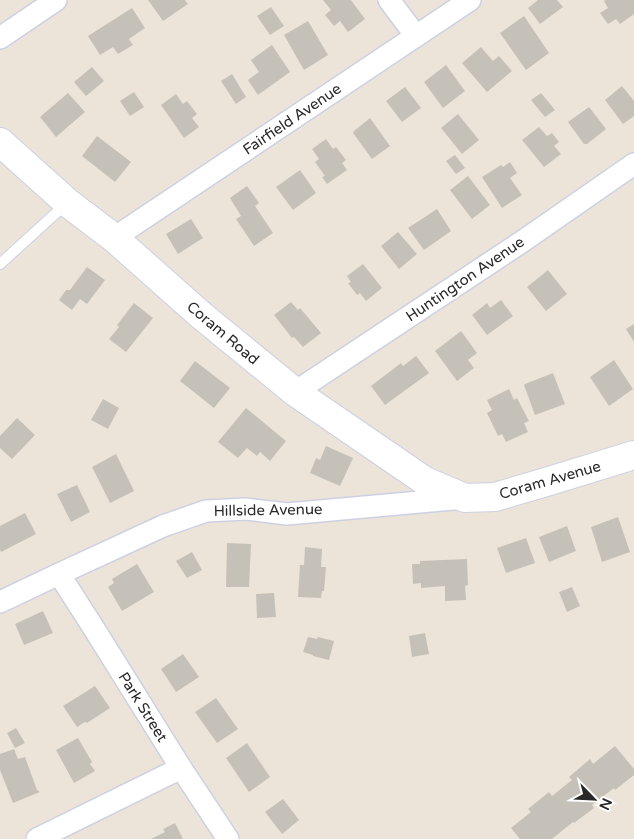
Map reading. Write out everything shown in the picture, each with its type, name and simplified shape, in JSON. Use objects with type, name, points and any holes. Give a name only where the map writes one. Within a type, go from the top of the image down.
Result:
[{"type":"street","points":[[0,38],[56,0]]},
{"type":"street","points":[[389,0],[416,36]]},
{"type":"street","name":"Fairfield Avenue","points":[[114,238],[470,0]]},
{"type":"street","name":"Coram Road","points":[[0,142],[68,202],[114,238],[202,316],[295,392],[424,481],[465,498]]},
{"type":"street","name":"Huntington Avenue","points":[[295,392],[634,164]]},
{"type":"street","name":"Coram Avenue","points":[[465,498],[495,497],[634,455]]},
{"type":"street","name":"Hillside Avenue","points":[[0,602],[163,526],[206,511],[246,510],[287,514],[465,498]]},
{"type":"street","name":"Park Street","points":[[58,574],[94,627],[181,768],[228,839]]},
{"type":"street","points":[[37,839],[181,768]]},
{"type":"lane","points":[[0,264],[68,202]]},
{"type":"building","points":[[148,0],[185,0],[188,4],[163,21]]},
{"type":"building","points":[[323,0],[351,0],[365,19],[348,32],[340,21],[334,26],[325,15],[331,10]]},
{"type":"building","points":[[538,0],[557,0],[563,7],[540,24],[528,8]]},
{"type":"building","points":[[605,0],[634,0],[634,14],[620,24],[616,19],[608,24],[600,13],[608,8]]},
{"type":"building","points":[[271,7],[284,26],[270,35],[257,16]]},
{"type":"building","points":[[132,8],[145,28],[129,39],[133,45],[118,54],[113,47],[100,55],[88,36]]},
{"type":"building","points":[[524,16],[549,53],[526,70],[500,33]]},
{"type":"building","points":[[308,21],[328,55],[304,70],[284,35]]},
{"type":"building","points":[[272,45],[290,72],[258,95],[248,80],[259,72],[251,60]]},
{"type":"building","points":[[481,47],[493,61],[499,56],[512,71],[487,92],[462,63]]},
{"type":"building","points":[[446,65],[465,91],[443,108],[424,82]]},
{"type":"building","points":[[92,67],[104,81],[86,96],[74,82]]},
{"type":"building","points":[[232,74],[246,97],[236,104],[221,81]]},
{"type":"building","points":[[622,86],[634,101],[634,116],[623,124],[605,100]]},
{"type":"building","points":[[405,87],[421,108],[402,122],[386,101]]},
{"type":"building","points":[[134,92],[144,107],[130,116],[120,101]]},
{"type":"building","points":[[68,93],[85,112],[56,137],[40,117]]},
{"type":"building","points":[[541,93],[555,110],[545,117],[531,100]]},
{"type":"building","points":[[176,94],[183,104],[187,101],[197,114],[192,118],[199,127],[184,138],[161,105]]},
{"type":"building","points":[[589,107],[606,129],[587,144],[584,144],[568,122]]},
{"type":"building","points":[[458,114],[479,140],[462,154],[441,128]]},
{"type":"building","points":[[370,118],[390,146],[372,159],[353,133]]},
{"type":"building","points":[[539,127],[547,136],[552,133],[559,142],[554,146],[561,154],[544,167],[522,140]]},
{"type":"building","points":[[97,136],[131,162],[115,182],[82,156]]},
{"type":"building","points":[[326,139],[333,149],[336,147],[346,160],[342,163],[347,170],[327,184],[322,177],[325,176],[315,162],[319,159],[312,149]]},
{"type":"building","points":[[455,155],[465,168],[456,174],[446,161]]},
{"type":"building","points":[[510,162],[517,173],[510,178],[522,195],[502,208],[482,177],[501,165],[503,167]]},
{"type":"building","points":[[300,170],[316,193],[293,210],[276,187]]},
{"type":"building","points":[[468,176],[490,205],[472,219],[450,190]]},
{"type":"building","points":[[247,186],[259,203],[255,206],[273,233],[254,246],[236,219],[241,216],[230,198]]},
{"type":"building","points":[[437,209],[451,231],[424,250],[408,228]]},
{"type":"building","points":[[191,219],[203,238],[178,254],[166,234]]},
{"type":"building","points":[[398,232],[417,254],[399,269],[381,246]]},
{"type":"building","points":[[363,264],[382,288],[366,301],[360,293],[357,295],[348,283],[351,282],[347,276]]},
{"type":"building","points":[[87,267],[105,280],[87,304],[80,299],[72,310],[59,300],[66,290],[70,290]]},
{"type":"building","points":[[548,270],[567,294],[546,311],[527,287]]},
{"type":"building","points":[[501,300],[513,316],[487,335],[472,315],[487,303],[490,308]]},
{"type":"building","points":[[291,302],[298,310],[300,308],[321,333],[303,347],[294,337],[292,338],[274,315]]},
{"type":"building","points":[[134,303],[153,318],[126,352],[109,339]]},
{"type":"building","points":[[634,324],[634,342],[626,329]]},
{"type":"building","points":[[461,331],[477,353],[468,360],[474,368],[457,381],[435,351]]},
{"type":"building","points":[[416,356],[429,373],[385,405],[371,386],[401,363],[403,366]]},
{"type":"building","points":[[614,360],[633,389],[609,406],[590,377]]},
{"type":"building","points":[[195,361],[230,388],[214,408],[180,381]]},
{"type":"building","points":[[553,373],[565,404],[535,415],[524,385]]},
{"type":"building","points":[[509,389],[514,400],[517,398],[529,421],[524,423],[528,432],[506,442],[502,434],[498,436],[487,413],[492,410],[487,400]]},
{"type":"building","points":[[103,399],[119,408],[108,429],[91,420]]},
{"type":"building","points":[[246,408],[286,441],[270,461],[260,452],[257,456],[247,448],[238,458],[218,442]]},
{"type":"building","points":[[17,418],[35,435],[12,459],[0,448],[0,436]]},
{"type":"building","points":[[326,446],[353,458],[340,486],[310,473],[316,458],[320,460]]},
{"type":"building","points":[[116,454],[134,491],[110,503],[92,467]]},
{"type":"building","points":[[77,485],[90,512],[71,522],[57,494]]},
{"type":"building","points":[[25,513],[36,534],[1,552],[0,526]]},
{"type":"building","points":[[618,517],[630,552],[602,562],[591,527]]},
{"type":"building","points":[[567,526],[576,551],[549,562],[539,537]]},
{"type":"building","points":[[526,538],[535,563],[506,573],[497,548]]},
{"type":"building","points":[[227,543],[251,544],[249,587],[226,587]]},
{"type":"building","points":[[305,547],[322,549],[321,567],[326,567],[324,591],[322,591],[321,598],[298,597],[300,565],[304,565]]},
{"type":"building","points":[[192,552],[202,570],[187,578],[176,561]]},
{"type":"building","points":[[467,559],[468,585],[465,586],[466,600],[445,601],[445,586],[421,588],[421,583],[413,584],[412,564],[420,564],[420,561]]},
{"type":"building","points":[[137,564],[154,592],[122,611],[108,587],[114,583],[112,579]]},
{"type":"building","points":[[572,587],[580,606],[567,612],[559,592]]},
{"type":"building","points":[[274,593],[276,617],[257,618],[256,594]]},
{"type":"building","points":[[43,611],[53,633],[24,645],[15,624]]},
{"type":"building","points":[[425,633],[429,654],[412,657],[409,636]]},
{"type":"building","points":[[308,637],[317,639],[318,637],[334,641],[329,660],[303,652]]},
{"type":"building","points":[[183,654],[199,677],[176,692],[161,669]]},
{"type":"building","points":[[95,686],[110,708],[87,723],[85,722],[77,727],[63,706]]},
{"type":"building","points":[[216,698],[238,729],[217,743],[195,712]]},
{"type":"building","points":[[16,728],[25,743],[15,748],[7,733]]},
{"type":"building","points":[[78,738],[95,771],[74,783],[56,750]]},
{"type":"building","points":[[247,743],[270,777],[249,792],[226,758]]},
{"type":"building","points":[[615,746],[634,769],[634,775],[592,805],[594,808],[552,839],[520,839],[511,828],[531,812],[528,809],[549,792],[552,796],[572,780],[569,777],[590,759],[593,764]]},
{"type":"building","points":[[14,749],[18,759],[25,757],[37,790],[40,792],[13,803],[0,770],[0,754]]},
{"type":"building","points":[[283,799],[299,820],[282,834],[265,812]]},
{"type":"building","points":[[175,823],[183,839],[151,839],[165,832],[163,829]]}]
